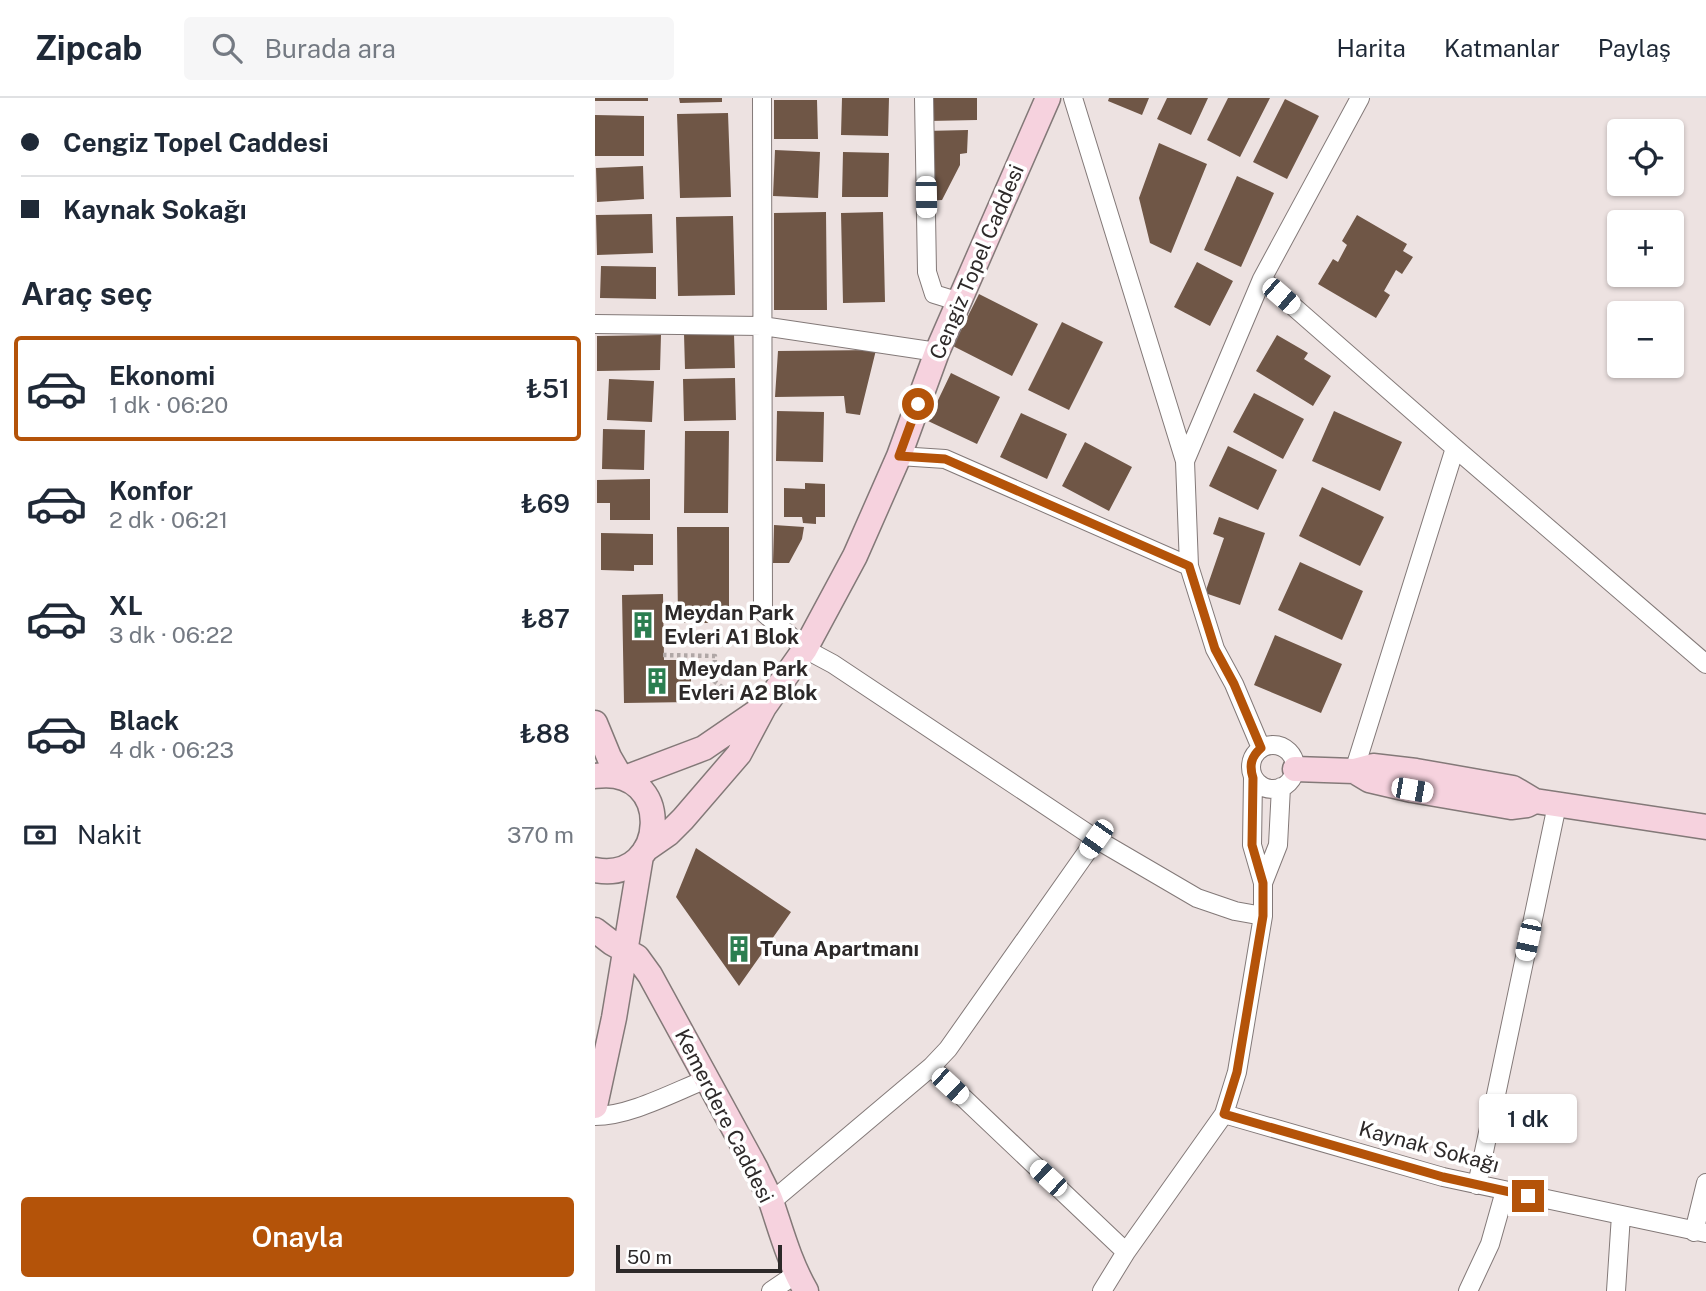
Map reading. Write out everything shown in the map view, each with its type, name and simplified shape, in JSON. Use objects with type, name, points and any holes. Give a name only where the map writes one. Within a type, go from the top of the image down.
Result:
[{"type":"main road","name":"Cengiz Topel Caddesi","points":[[595,870],[612,871],[625,867],[668,834],[739,754],[760,709],[805,649],[855,556],[899,456],[937,352],[1048,98]]},
{"type":"main road","points":[[613,777],[704,748],[760,709]]},
{"type":"main road","points":[[595,723],[609,757],[613,777]]},
{"type":"main road","points":[[1288,778],[1354,771],[1369,780],[1412,790],[1511,807],[1546,803],[1706,827]]},
{"type":"main road","points":[[595,1106],[614,1018],[643,853],[651,838],[654,824],[652,810],[637,786],[613,777]]},
{"type":"main road","name":"Kemerdere Caddesi","points":[[595,930],[637,957],[650,975],[756,1169],[801,1282]]},
{"type":"street","points":[[762,98],[763,612],[805,649],[1096,839],[1198,898],[1235,911],[1263,916]]},
{"type":"street","points":[[924,98],[927,272],[934,293],[960,302]]},
{"type":"street","points":[[1073,98],[1185,461],[1189,566],[1215,649],[1234,684],[1261,748]]},
{"type":"street","points":[[1185,461],[1262,279],[1359,98]]},
{"type":"street","points":[[1262,279],[1706,664]]},
{"type":"street","points":[[595,324],[762,326],[937,352]]},
{"type":"street","points":[[1354,771],[1455,448]]},
{"type":"street","points":[[899,456],[945,459],[1189,566]]},
{"type":"street","points":[[1102,1291],[1126,1252],[1224,1114],[1237,1072],[1263,916],[1263,883],[1252,845],[1251,762],[1261,748],[1276,745],[1290,753],[1294,761],[1288,778],[1278,845],[1263,883]]},
{"type":"street","points":[[1253,778],[1265,788],[1273,789],[1288,778]]},
{"type":"street","points":[[1477,1185],[1546,803]]},
{"type":"street","points":[[771,1202],[931,1067],[948,1049],[1096,839]]},
{"type":"street","points":[[931,1067],[1126,1252]]},
{"type":"street","points":[[595,1116],[610,1116],[634,1109],[707,1079]]},
{"type":"street","name":"Kaynak Sokağı","points":[[1224,1114],[1443,1177],[1700,1232]]},
{"type":"street","points":[[1700,1232],[1706,1183]]},
{"type":"street","points":[[1468,1291],[1490,1244],[1505,1191]]},
{"type":"street","points":[[1616,1291],[1621,1215]]},
{"type":"street","points":[[771,1291],[801,1282]]},
{"type":"path","points":[[667,657],[715,656],[714,681],[760,709]]},
{"type":"building","points":[[595,98],[648,98],[648,101],[595,101]]},
{"type":"building","points":[[679,98],[722,98],[722,102],[680,103]]},
{"type":"building","points":[[842,98],[889,98],[888,136],[841,135]]},
{"type":"building","points":[[929,98],[977,98],[977,120],[929,121]]},
{"type":"building","points":[[1109,98],[1149,98],[1142,115],[1108,101]]},
{"type":"building","points":[[1167,98],[1208,98],[1191,135],[1157,119]]},
{"type":"building","points":[[1228,98],[1270,98],[1240,157],[1207,140]]},
{"type":"building","points":[[1285,99],[1319,116],[1287,179],[1253,162]]},
{"type":"building","points":[[774,100],[817,100],[818,139],[774,139]]},
{"type":"building","points":[[728,113],[731,197],[680,198],[677,114]]},
{"type":"building","points":[[595,115],[644,116],[644,156],[595,156]]},
{"type":"building","points":[[968,130],[967,153],[960,154],[960,165],[942,200],[927,201],[925,131]]},
{"type":"building","points":[[1159,143],[1207,164],[1171,253],[1150,243],[1139,198]]},
{"type":"building","points":[[775,150],[820,152],[818,198],[773,196]]},
{"type":"building","points":[[843,152],[889,153],[888,197],[842,197]]},
{"type":"building","points":[[643,166],[644,199],[597,202],[596,168]]},
{"type":"building","points":[[1237,176],[1274,193],[1241,267],[1204,250]]},
{"type":"building","points":[[826,212],[827,310],[774,310],[774,213]]},
{"type":"building","points":[[883,212],[885,302],[843,303],[841,213]]},
{"type":"building","points":[[652,214],[653,253],[597,255],[596,215]]},
{"type":"building","points":[[1357,215],[1407,244],[1403,251],[1413,257],[1402,274],[1396,270],[1384,291],[1390,295],[1376,318],[1318,284],[1333,259],[1338,262],[1347,245],[1342,241]]},
{"type":"building","points":[[733,216],[735,295],[678,296],[676,217]]},
{"type":"building","points":[[1197,262],[1233,281],[1210,326],[1174,307]]},
{"type":"building","points":[[601,266],[656,267],[656,299],[600,298]]},
{"type":"building","points":[[979,294],[1038,324],[1012,376],[953,346]]},
{"type":"building","points":[[1062,322],[1103,342],[1069,410],[1028,390]]},
{"type":"building","points":[[684,334],[734,334],[735,368],[685,369]]},
{"type":"building","points":[[661,335],[660,370],[597,371],[597,336]]},
{"type":"building","points":[[1277,335],[1308,353],[1304,359],[1331,376],[1313,406],[1256,371]]},
{"type":"building","points":[[876,350],[860,415],[846,413],[844,396],[775,397],[778,351]]},
{"type":"building","points":[[951,373],[1000,397],[977,444],[928,421]]},
{"type":"building","points":[[735,378],[736,420],[684,421],[683,379]]},
{"type":"building","points":[[609,379],[654,381],[652,422],[607,420]]},
{"type":"building","points":[[1254,393],[1304,419],[1283,459],[1233,432]]},
{"type":"building","points":[[777,411],[824,412],[823,462],[776,461]]},
{"type":"building","points":[[1334,411],[1402,442],[1380,491],[1312,461]]},
{"type":"building","points":[[1021,413],[1067,434],[1047,479],[1000,457]]},
{"type":"building","points":[[603,429],[645,430],[644,470],[602,469]]},
{"type":"building","points":[[685,431],[729,431],[728,513],[684,513]]},
{"type":"building","points":[[1085,442],[1132,467],[1109,511],[1062,486]]},
{"type":"building","points":[[1228,446],[1277,470],[1258,510],[1209,486]]},
{"type":"building","points":[[650,479],[650,520],[610,520],[610,503],[597,503],[597,480]]},
{"type":"building","points":[[805,483],[825,484],[825,517],[816,517],[816,524],[803,523],[802,517],[784,517],[784,488],[805,489]]},
{"type":"building","points":[[1322,487],[1384,517],[1360,566],[1299,536]]},
{"type":"building","points":[[1219,517],[1265,533],[1240,605],[1205,593],[1224,538],[1213,534]]},
{"type":"building","points":[[774,525],[804,527],[802,539],[789,563],[773,563]]},
{"type":"building","points":[[677,527],[729,527],[729,623],[678,623]]},
{"type":"building","points":[[601,533],[653,534],[653,565],[634,565],[634,571],[601,570]]},
{"type":"building","points":[[1300,562],[1363,591],[1342,640],[1278,610]]},
{"type":"building","points":[[663,594],[664,660],[691,660],[691,702],[624,703],[622,595]]},
{"type":"building","points":[[1275,635],[1342,664],[1321,713],[1254,685]]},
{"type":"building","name":"Tuna Apartmanı","points":[[696,848],[791,912],[739,986],[676,897]]},
{"type":"place","name":"Meydan Park Evleri A1 Blok","points":[[643,625]]},
{"type":"place","name":"Meydan Park Evleri A2 Blok","points":[[657,681]]},
{"type":"place","name":"Tuna Apartmanı","points":[[739,949]]},
{"type":"route","points":[[918,404],[899,456],[945,459],[1189,566],[1215,649],[1234,684],[1261,748],[1251,762],[1251,770],[1252,845],[1263,883],[1263,916],[1237,1072],[1224,1114],[1443,1177],[1528,1196]]}]
